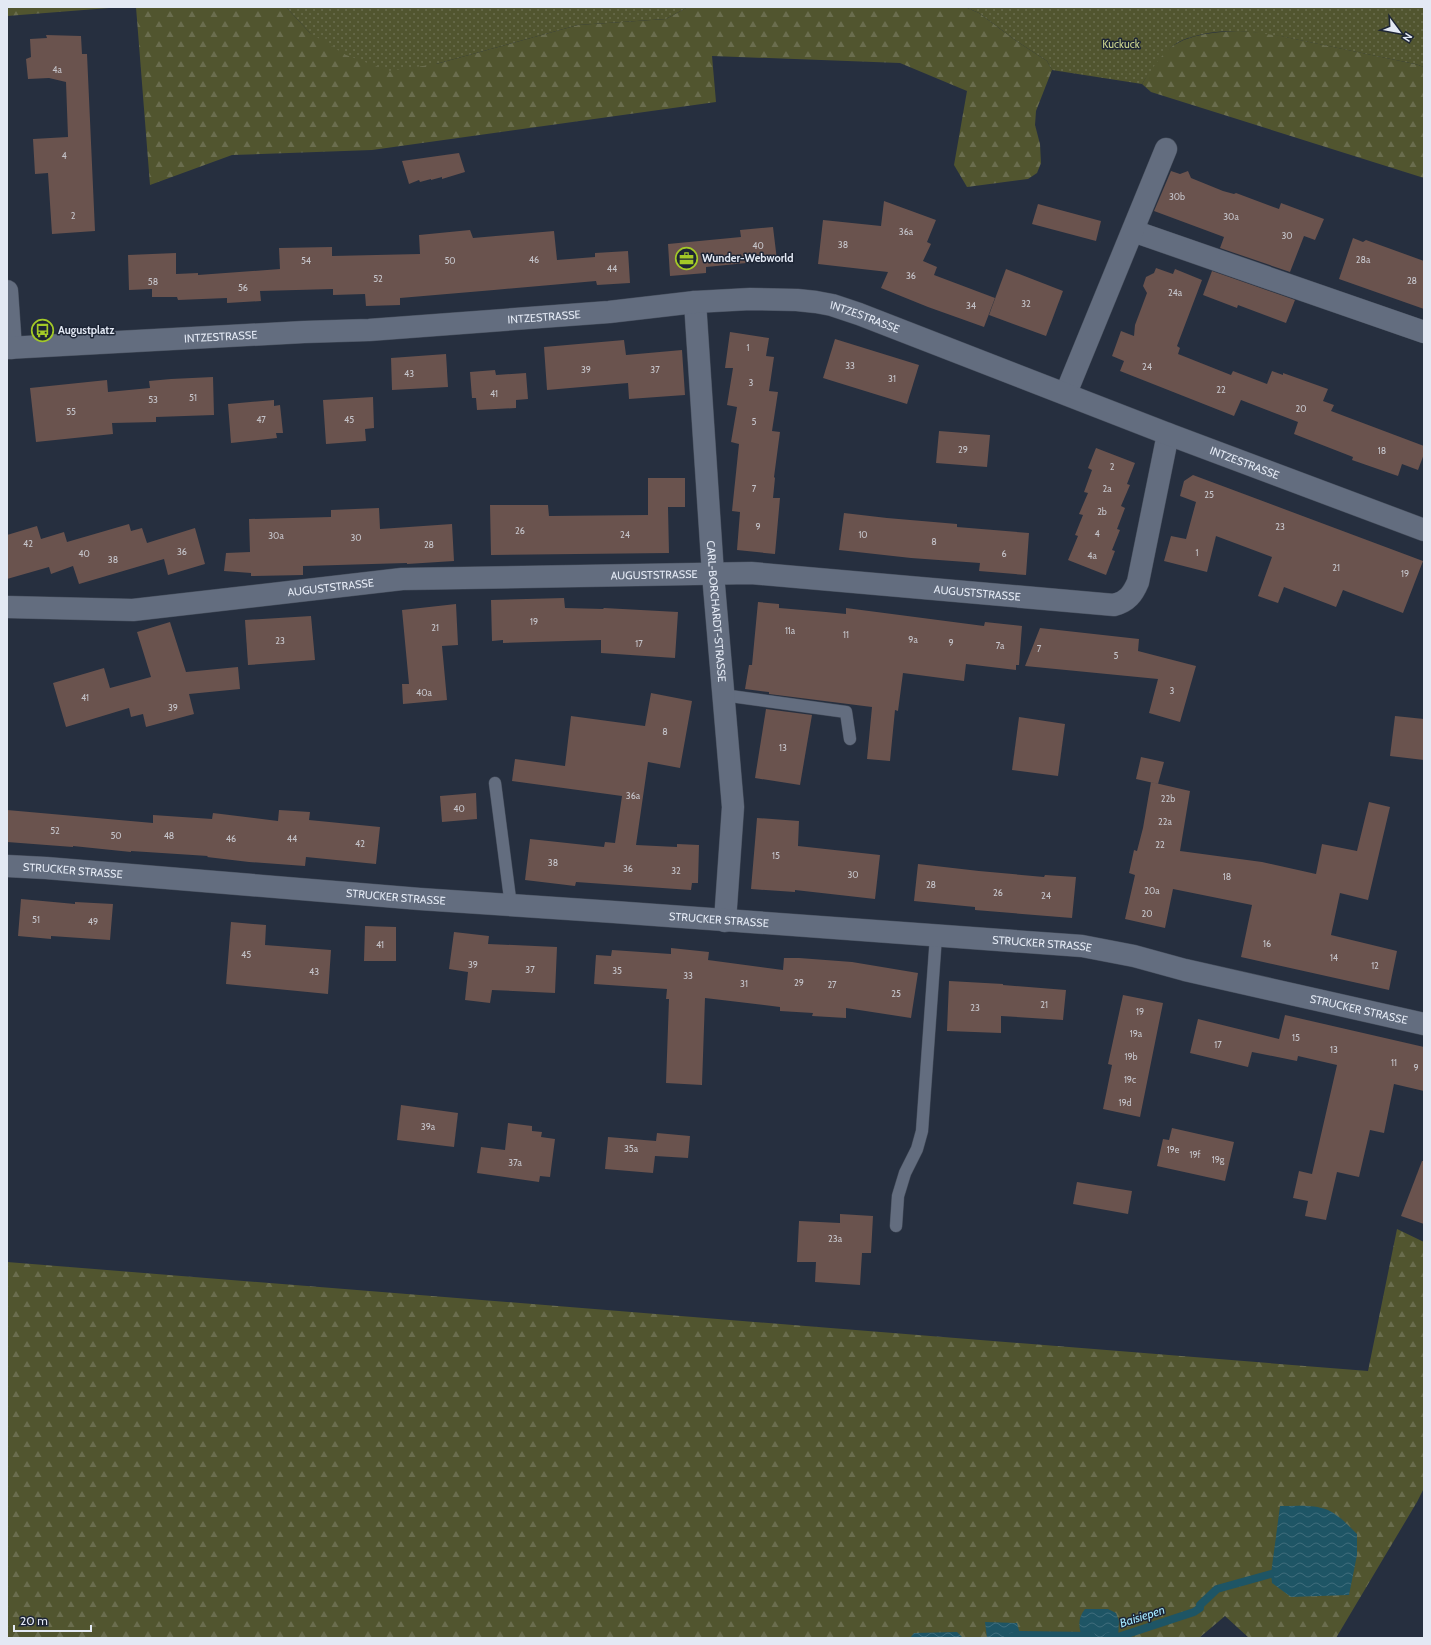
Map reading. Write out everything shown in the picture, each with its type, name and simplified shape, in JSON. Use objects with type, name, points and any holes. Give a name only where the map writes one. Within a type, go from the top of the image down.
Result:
[{"type":"street","points":[[1066,393],[1166,149]]},
{"type":"street","points":[[1133,231],[1424,332]]},
{"type":"street","points":[[7,291],[9,348]]},
{"type":"street","name":"INTZESTRASSE","points":[[9,348],[304,332],[369,330],[608,312],[696,302],[750,299],[797,300],[832,305],[866,316],[1168,434],[1424,530]]},
{"type":"street","name":"CARL-BORCHARDT-STRASSE","points":[[696,302],[713,574],[733,807],[725,921]]},
{"type":"street","name":"AUGUSTSTRASSE","points":[[7,607],[133,610],[402,579],[713,574],[751,574],[1106,606],[1120,604],[1125,602],[1134,592],[1138,582],[1168,434]]},
{"type":"street","name":"STRUCKER STRASSE","points":[[7,866],[512,906],[1082,946],[1134,956],[1185,970],[1424,1024]]},
{"type":"lane","points":[[723,695],[846,712],[850,739]]},
{"type":"lane","points":[[495,783],[512,906]]},
{"type":"lane","points":[[896,1226],[898,1196],[905,1173],[917,1149],[922,1131],[936,936]]},
{"type":"green space","points":[[7,7],[122,7],[7,16]]},
{"type":"green space","points":[[136,7],[286,7],[310,33],[436,64],[578,25],[666,19],[688,7],[965,7],[979,13],[1015,40],[1047,61],[1052,70],[1036,111],[1035,125],[1040,144],[1041,163],[1037,173],[1028,179],[967,187],[954,165],[967,91],[900,63],[712,56],[716,102],[372,150],[232,155],[150,185]]},
{"type":"green space","points":[[286,7],[688,7],[666,19],[578,25],[436,64],[389,71],[346,55],[310,33]]},
{"type":"green space","name":"Kuckuck","points":[[965,7],[1424,7],[1424,67],[1256,32],[1221,32],[1205,34],[1180,41],[1161,57],[1142,84],[1052,70],[1047,61],[1015,40],[979,13]]},
{"type":"green space","points":[[1239,31],[1266,33],[1424,67],[1424,178],[1151,92],[1142,84],[1157,60],[1174,45],[1194,36],[1216,32]]},
{"type":"green space","points":[[1397,1229],[1424,1242],[1424,1488],[1336,1638],[1249,1638],[1225,1616],[1199,1638],[7,1638],[7,1262],[1368,1371]]},
{"type":"water","points":[[1280,1506],[1310,1506],[1328,1510],[1340,1518],[1357,1534],[1357,1555],[1349,1595],[1291,1597],[1272,1583],[1271,1574]]},
{"type":"water","points":[[1085,1609],[1108,1609],[1116,1613],[1119,1621],[1118,1638],[1082,1638],[1079,1623]]},
{"type":"water","points":[[985,1622],[1017,1623],[1021,1638],[987,1638]]},
{"type":"water","points":[[957,1632],[963,1638],[910,1638],[914,1633]]},
{"type":"building","points":[[46,35],[81,36],[82,54],[87,54],[95,231],[52,234],[48,173],[35,174],[33,139],[68,137],[66,82],[49,78],[28,79],[26,59],[31,57],[30,39],[47,38]]},
{"type":"building","points":[[459,153],[465,172],[442,179],[442,177],[420,182],[419,180],[409,184],[402,161]]},
{"type":"building","points":[[1171,171],[1180,174],[1188,171],[1191,178],[1223,191],[1234,194],[1236,193],[1279,209],[1281,203],[1324,219],[1315,240],[1304,236],[1290,272],[1220,248],[1224,237],[1154,211]]},
{"type":"building","points":[[884,201],[936,220],[927,242],[931,244],[923,261],[937,267],[934,275],[995,298],[984,327],[881,288],[888,272],[818,264],[823,220],[881,226]]},
{"type":"building","points":[[1038,204],[1101,221],[1096,241],[1032,224]]},
{"type":"building","points":[[773,227],[777,260],[706,267],[706,273],[670,276],[668,244],[741,237],[740,230]]},
{"type":"building","points":[[470,230],[473,238],[554,231],[557,260],[595,257],[595,253],[628,251],[630,283],[597,285],[596,281],[400,298],[400,305],[366,306],[365,294],[333,295],[333,289],[260,291],[261,301],[227,303],[227,298],[178,300],[177,297],[152,297],[152,289],[129,290],[128,255],[176,253],[176,274],[198,273],[198,275],[280,269],[279,248],[332,247],[332,256],[420,254],[419,235]]},
{"type":"building","points":[[1353,238],[1363,242],[1366,240],[1424,261],[1424,309],[1339,279]]},
{"type":"building","points":[[1156,268],[1173,274],[1175,269],[1202,280],[1177,346],[1180,348],[1178,354],[1231,375],[1233,371],[1267,384],[1272,371],[1283,375],[1283,373],[1328,389],[1323,401],[1334,405],[1331,411],[1424,446],[1424,454],[1418,470],[1402,464],[1398,476],[1352,460],[1353,457],[1294,434],[1298,422],[1241,400],[1234,416],[1120,371],[1124,361],[1112,356],[1121,331],[1134,336],[1135,325],[1147,293],[1143,286],[1146,277],[1154,273]]},
{"type":"building","points":[[1006,269],[1063,291],[1046,336],[989,315]]},
{"type":"building","points":[[1212,271],[1295,300],[1286,323],[1238,305],[1237,308],[1203,295]]},
{"type":"building","points":[[730,332],[769,338],[766,356],[774,357],[769,391],[778,392],[772,431],[780,432],[774,477],[773,498],[780,498],[775,554],[737,550],[740,512],[732,511],[739,444],[731,442],[737,407],[727,405],[733,368],[725,368]]},
{"type":"building","points":[[835,339],[919,365],[907,404],[823,378]]},
{"type":"building","points":[[624,340],[626,355],[682,350],[685,395],[629,399],[628,383],[547,390],[544,347]]},
{"type":"building","points":[[446,354],[448,387],[392,390],[391,358]]},
{"type":"building","points":[[495,370],[496,375],[526,373],[528,399],[516,400],[516,408],[477,410],[476,398],[472,398],[470,372]]},
{"type":"building","points":[[213,377],[214,415],[156,417],[156,422],[112,423],[113,434],[36,442],[30,388],[107,380],[108,392],[150,388],[149,381]]},
{"type":"building","points":[[373,397],[374,428],[365,429],[366,441],[326,444],[323,400]]},
{"type":"building","points":[[274,400],[274,406],[280,405],[283,433],[276,433],[277,438],[231,443],[228,404]]},
{"type":"building","points":[[939,431],[990,435],[987,467],[936,463]]},
{"type":"building","points":[[1096,448],[1135,463],[1127,484],[1130,485],[1121,506],[1125,508],[1117,529],[1120,530],[1112,550],[1115,551],[1106,575],[1068,560],[1078,536],[1075,535],[1083,515],[1079,514],[1088,493],[1084,492],[1092,470],[1088,468]]},
{"type":"building","points":[[1193,475],[1423,561],[1403,613],[1343,590],[1336,607],[1284,587],[1278,603],[1258,596],[1272,557],[1216,536],[1207,572],[1164,561],[1171,536],[1186,539],[1196,502],[1180,496],[1184,481]]},
{"type":"building","points":[[648,478],[685,478],[685,507],[668,507],[669,553],[491,555],[490,505],[548,505],[549,516],[648,515]]},
{"type":"building","points":[[379,508],[380,529],[452,524],[454,561],[407,564],[303,566],[303,575],[251,576],[251,573],[224,571],[226,553],[250,552],[249,519],[331,517],[331,510]]},
{"type":"building","points":[[844,513],[957,524],[957,527],[1029,533],[1026,575],[979,571],[980,563],[911,558],[839,550]]},
{"type":"building","points":[[129,524],[131,531],[142,528],[147,543],[195,528],[205,564],[168,575],[164,559],[79,584],[73,566],[51,574],[49,567],[7,579],[7,535],[37,526],[41,539],[64,532],[67,542]]},
{"type":"building","points":[[564,598],[565,608],[604,608],[678,612],[675,658],[601,653],[601,640],[503,643],[503,640],[492,641],[491,600]]},
{"type":"building","points":[[758,602],[779,604],[779,608],[846,614],[846,608],[984,626],[985,622],[1022,626],[1019,665],[1016,665],[1016,670],[966,664],[964,681],[903,673],[898,711],[895,710],[890,761],[867,759],[872,707],[769,694],[769,692],[745,689],[749,665],[752,665]]},
{"type":"building","points":[[456,604],[458,645],[442,646],[447,700],[403,704],[402,684],[409,684],[402,610]]},
{"type":"building","points":[[311,616],[315,660],[248,665],[245,620]]},
{"type":"building","points":[[170,622],[186,672],[238,667],[240,689],[189,694],[194,714],[146,727],[143,714],[131,717],[129,708],[66,727],[53,683],[104,668],[110,688],[151,677],[137,632]]},
{"type":"building","points":[[1040,628],[1139,639],[1138,651],[1196,666],[1180,722],[1149,713],[1158,679],[1025,666]]},
{"type":"building","points":[[651,693],[692,701],[680,768],[648,762],[636,845],[677,847],[677,844],[699,845],[698,883],[692,883],[691,890],[576,882],[575,886],[525,880],[530,839],[604,847],[605,842],[615,843],[622,796],[512,781],[515,759],[565,766],[571,716],[645,726]]},
{"type":"building","points":[[766,709],[812,715],[800,785],[755,778]]},
{"type":"building","points":[[1395,716],[1424,719],[1424,760],[1390,756]]},
{"type":"building","points":[[1019,717],[1065,724],[1058,776],[1012,770]]},
{"type":"building","points":[[1141,757],[1164,762],[1158,784],[1136,779]]},
{"type":"building","points":[[1151,782],[1190,791],[1180,851],[1262,862],[1316,874],[1322,844],[1357,851],[1369,802],[1390,807],[1368,900],[1340,893],[1331,935],[1397,951],[1389,990],[1241,957],[1252,905],[1173,889],[1165,928],[1125,919],[1135,875],[1129,873],[1134,850],[1137,851],[1143,828]]},
{"type":"building","points":[[476,793],[477,819],[442,822],[440,796]]},
{"type":"building","points":[[7,810],[153,823],[153,815],[212,819],[213,813],[278,821],[279,810],[310,812],[309,820],[380,827],[376,864],[306,857],[305,866],[249,862],[207,857],[208,856],[131,852],[73,846],[7,842]]},
{"type":"building","points":[[757,818],[799,821],[798,846],[880,855],[875,899],[795,890],[795,892],[751,889]]},
{"type":"building","points":[[918,864],[1044,877],[1045,875],[1076,877],[1072,918],[975,910],[975,907],[914,901]]},
{"type":"building","points":[[21,899],[75,904],[75,902],[113,904],[110,940],[51,936],[51,939],[18,936]]},
{"type":"building","points":[[231,922],[266,925],[265,945],[331,950],[328,994],[226,984]]},
{"type":"building","points":[[365,926],[396,927],[396,961],[364,961]]},
{"type":"building","points":[[454,932],[489,936],[488,944],[557,947],[555,993],[492,990],[490,1003],[465,1000],[468,972],[449,969]]},
{"type":"building","points":[[671,948],[709,952],[708,960],[783,970],[784,958],[799,958],[852,962],[918,973],[911,1018],[846,1008],[846,1018],[812,1016],[813,1013],[780,1011],[780,1007],[705,998],[702,1085],[666,1083],[669,999],[666,999],[667,989],[594,984],[596,955],[611,956],[612,950],[671,954]]},
{"type":"building","points":[[949,981],[1066,990],[1063,1020],[1001,1016],[1001,1033],[947,1031]]},
{"type":"building","points":[[1123,995],[1163,1003],[1140,1117],[1103,1109],[1112,1065],[1108,1064]]},
{"type":"building","points":[[1285,1015],[1424,1047],[1424,1091],[1394,1084],[1384,1133],[1370,1130],[1359,1177],[1337,1172],[1326,1220],[1305,1216],[1308,1201],[1293,1198],[1299,1171],[1312,1174],[1337,1065],[1298,1056],[1297,1061],[1252,1052],[1248,1067],[1190,1053],[1198,1019],[1279,1039]]},
{"type":"building","points":[[401,1105],[458,1113],[454,1147],[397,1140]]},
{"type":"building","points":[[508,1123],[532,1126],[532,1131],[542,1132],[541,1137],[555,1139],[550,1177],[540,1176],[539,1182],[477,1173],[481,1147],[505,1150]]},
{"type":"building","points":[[1172,1128],[1234,1142],[1225,1181],[1157,1166],[1163,1139],[1169,1140]]},
{"type":"building","points":[[657,1133],[690,1136],[688,1158],[655,1156],[653,1173],[605,1169],[608,1137],[656,1141]]},
{"type":"building","points":[[1422,1161],[1424,1161],[1424,1224],[1401,1216]]},
{"type":"building","points":[[1077,1182],[1132,1191],[1128,1214],[1073,1204]]},
{"type":"building","points":[[840,1214],[873,1216],[871,1253],[862,1253],[860,1285],[815,1282],[816,1262],[797,1262],[799,1221],[840,1223]]},
{"type":"waterway","name":"Baisiepen","points":[[1108,1637],[1118,1637],[1194,1612],[1200,1608],[1200,1605],[1217,1589],[1271,1574]]},
{"type":"waterway","name":"Baisiepen","points":[[1008,1638],[1020,1635],[1091,1636]]},
{"type":"place","name":"Wunder-Webworld","points":[[686,258]]},
{"type":"place","name":"Augustplatz","points":[[43,330]]}]
